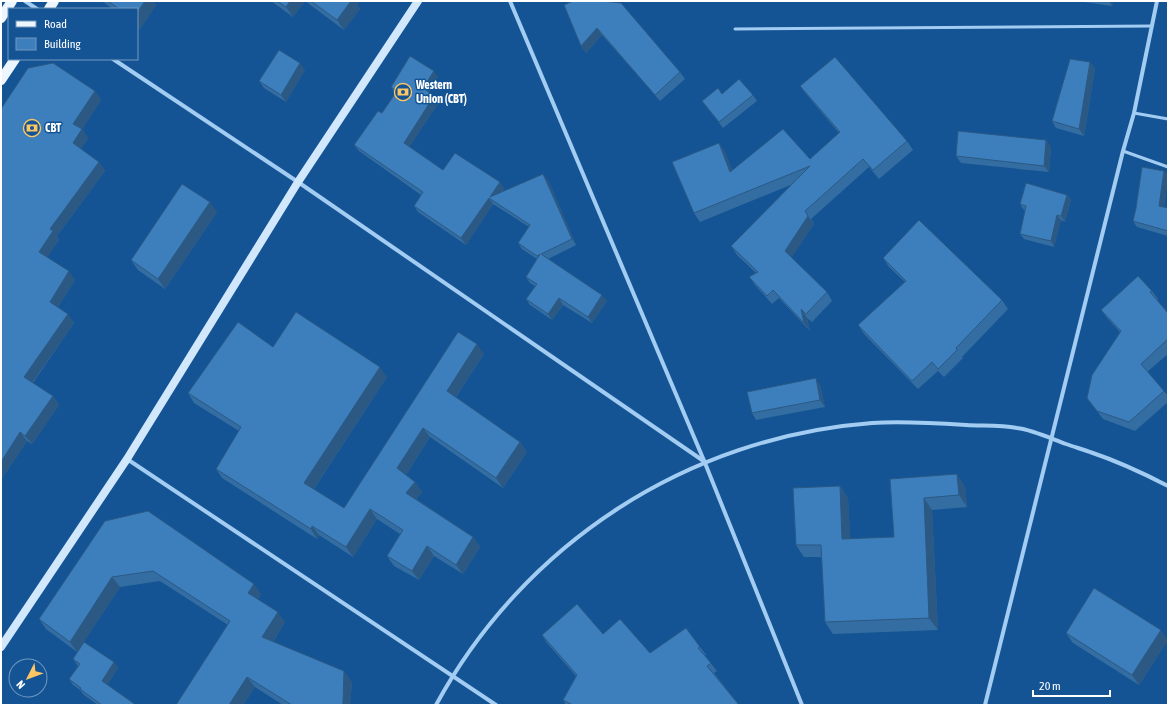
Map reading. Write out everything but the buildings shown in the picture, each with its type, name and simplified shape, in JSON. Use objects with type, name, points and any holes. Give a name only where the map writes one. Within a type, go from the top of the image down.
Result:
[{"type":"main road","points":[[1,18],[12,1]]},
{"type":"main road","points":[[1,80],[14,60]]},
{"type":"street","points":[[25,1],[36,8]]},
{"type":"street","points":[[1,647],[127,459],[298,182],[418,1]]},
{"type":"street","points":[[510,1],[705,463],[802,705]]},
{"type":"street","points":[[986,705],[1123,151],[1134,113],[1157,1]]},
{"type":"street","points":[[115,60],[298,182],[705,463]]},
{"type":"street","points":[[436,705],[452,676],[480,636],[515,594],[567,545],[610,513],[640,494],[672,477],[741,449],[778,438],[815,430],[872,423],[930,422],[988,425],[1019,428],[1052,439],[1114,461],[1168,486]]},
{"type":"street","points":[[127,459],[496,705]]},
{"type":"lane","points":[[735,29],[1152,26]]},
{"type":"lane","points":[[1134,113],[1168,119]]},
{"type":"lane","points":[[1123,151],[1168,167]]},
{"type":"place","name":"Western Union (CBT)","points":[[403,92]]},
{"type":"place","name":"CBT","points":[[32,128]]}]
